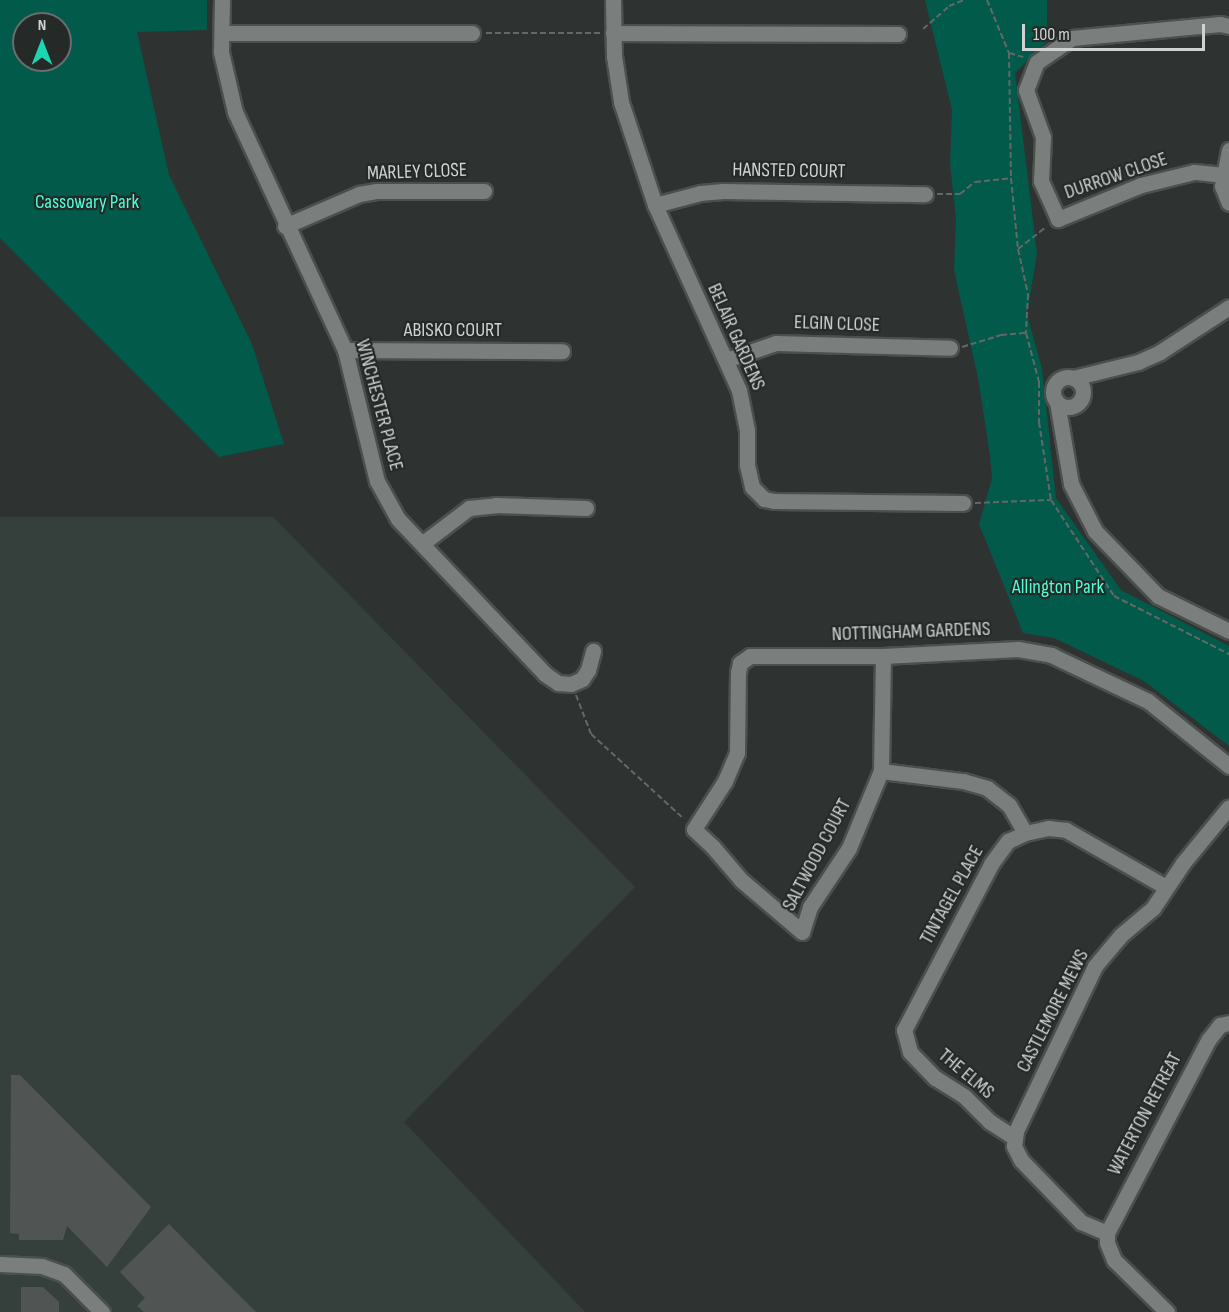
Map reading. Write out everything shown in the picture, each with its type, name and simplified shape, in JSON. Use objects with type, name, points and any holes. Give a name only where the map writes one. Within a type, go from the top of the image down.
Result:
[{"type":"street","name":"WINCHESTER PLACE","points":[[222,0],[221,52],[235,112],[285,226],[345,350],[377,480],[398,519],[545,674],[558,683],[571,684]]},
{"type":"street","name":"BELAIR GARDENS","points":[[613,0],[615,77],[621,102],[655,205],[681,268],[726,360],[744,407],[749,478],[752,487],[764,499],[796,502],[963,503]]},
{"type":"street","points":[[1058,219],[1041,181],[1043,137],[1026,90],[1036,62],[1072,38],[1220,24],[1229,26]]},
{"type":"street","points":[[223,33],[472,33]]},
{"type":"street","points":[[613,33],[898,34]]},
{"type":"street","points":[[1229,150],[1222,186],[1229,203]]},
{"type":"street","name":"DURROW CLOSE","points":[[1058,219],[1141,185],[1194,172],[1224,175]]},
{"type":"street","name":"MARLEY CLOSE","points":[[285,226],[359,194],[376,191],[484,191]]},
{"type":"street","name":"HANSTED COURT","points":[[655,205],[700,193],[723,191],[925,194]]},
{"type":"street","points":[[1229,307],[1160,352],[1077,383],[1063,378],[1056,384],[1053,393],[1057,402],[1071,484],[1095,531],[1158,596],[1229,631]]},
{"type":"street","name":"ELGIN CLOSE","points":[[726,360],[776,343],[950,348]]},
{"type":"street","name":"ABISKO COURT","points":[[345,350],[562,351]]},
{"type":"street","points":[[1057,402],[1072,406],[1080,401],[1077,383]]},
{"type":"street","points":[[1062,430],[1072,406]]},
{"type":"street","points":[[423,543],[469,508],[496,505],[586,508]]},
{"type":"street","name":"NOTTINGHAM GARDENS","points":[[694,829],[725,781],[737,753],[740,663],[750,656],[883,656],[1018,649],[1051,655],[1148,701],[1229,766]]},
{"type":"street","points":[[571,684],[582,679],[588,670],[593,651]]},
{"type":"street","name":"SALTWOOD COURT","points":[[694,829],[742,881],[802,932],[810,907],[849,848],[881,771],[883,656]]},
{"type":"street","points":[[881,771],[963,781],[987,788],[1009,805],[1025,833]]},
{"type":"street","name":"CASTLEMORE MEWS","points":[[1015,1138],[1095,966],[1120,935],[1152,908],[1166,886],[1229,807]]},
{"type":"street","name":"TINTAGEL PLACE","points":[[904,1030],[991,864],[1008,841],[1025,833],[1048,828],[1066,830],[1166,886]]},
{"type":"street","name":"WATERTON RETREAT","points":[[1107,1233],[1209,1039],[1220,1025],[1229,1023]]},
{"type":"street","name":"THE ELMS","points":[[904,1030],[910,1052],[935,1078],[964,1096],[989,1121],[1015,1138]]},
{"type":"street","points":[[1015,1138],[1014,1146],[1022,1160],[1081,1222],[1107,1233],[1107,1243],[1114,1260],[1167,1312]]},
{"type":"street","points":[[0,1264],[42,1266],[64,1274],[102,1312]]},
{"type":"path","points":[[923,29],[949,6],[964,0]]},
{"type":"path","points":[[987,0],[1009,52],[1011,178],[1018,249],[1028,294],[1026,333],[1039,382],[1039,422],[1051,500],[1114,596],[1229,654]]},
{"type":"path","points":[[472,33],[613,33]]},
{"type":"path","points":[[1009,52],[1036,62]]},
{"type":"path","points":[[925,194],[960,194],[975,182],[1011,178]]},
{"type":"path","points":[[1018,249],[1058,219]]},
{"type":"path","points":[[950,348],[970,347],[1001,336],[1026,333]]},
{"type":"path","points":[[963,503],[1051,500]]},
{"type":"path","points":[[571,684],[591,734],[694,829]]},
{"type":"shaded area","points":[[0,517],[273,517],[635,887],[404,1122],[585,1312],[0,1312]]},
{"type":"green space","name":"Cassowary Park","points":[[0,0],[207,0],[207,30],[137,32],[169,175],[252,344],[284,444],[219,457],[0,238]]},
{"type":"green space","name":"Allington Park","points":[[925,0],[1047,0],[1047,41],[1015,73],[1037,253],[1027,315],[1042,368],[1056,498],[1121,590],[1229,646],[1229,746],[1144,681],[1054,638],[1023,633],[979,524],[992,479],[990,456],[978,378],[954,270],[956,218],[950,164],[952,110]]},
{"type":"building","points":[[11,1075],[20,1075],[151,1207],[107,1267],[67,1226],[63,1240],[19,1240],[19,1234],[10,1233]]},
{"type":"building","points":[[169,1224],[256,1312],[144,1312],[137,1306],[145,1298],[120,1272]]},
{"type":"building","points":[[21,1287],[43,1287],[59,1302],[59,1312],[21,1312]]}]
